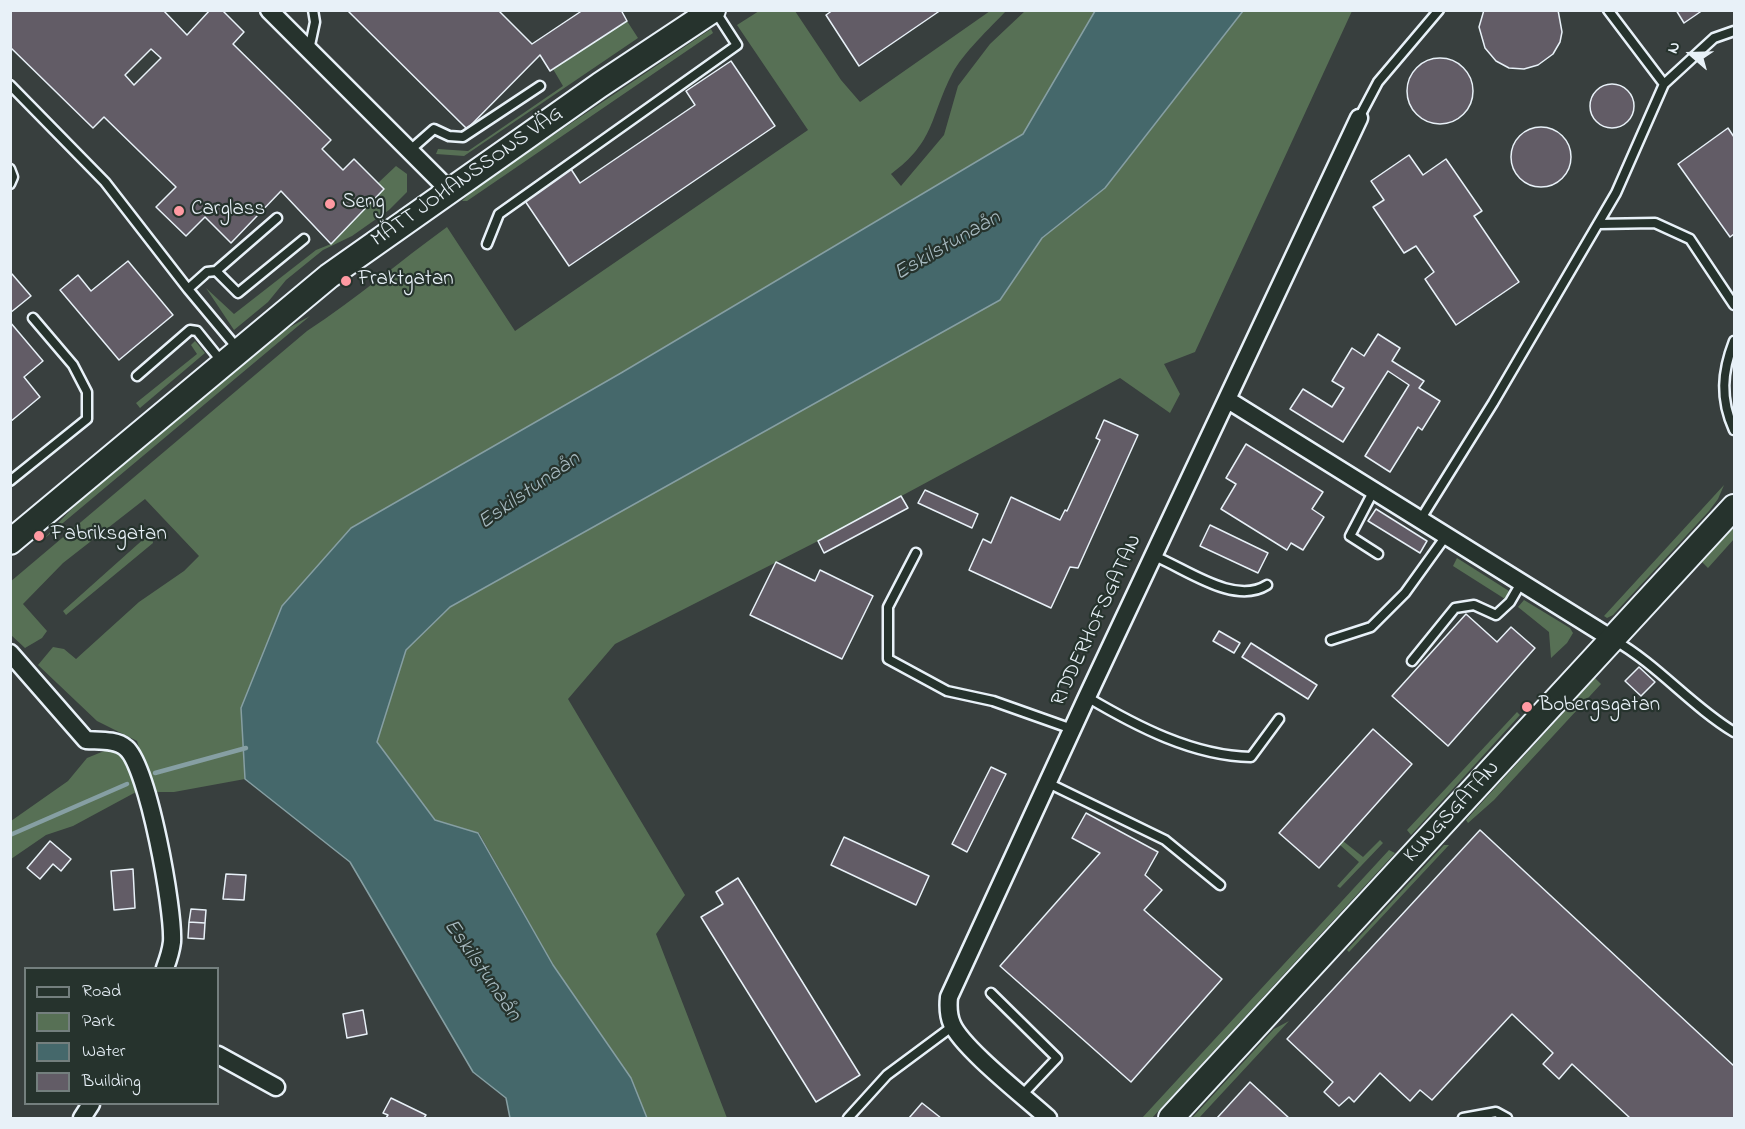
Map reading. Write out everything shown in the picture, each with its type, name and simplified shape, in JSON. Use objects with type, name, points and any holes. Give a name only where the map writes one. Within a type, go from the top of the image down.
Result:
[{"type":"street","points":[[269,10],[450,191]]},
{"type":"street","name":"MÅTT JOHANSSONS VÄG","points":[[10,542],[329,276],[706,13]]},
{"type":"street","name":"RIDDERHOFSGATAN","points":[[953,1026],[948,1011],[954,982],[1359,118]]},
{"type":"street","points":[[1228,400],[1612,639]]},
{"type":"street","name":"KUNGSGATAN","points":[[1171,1119],[1734,507]]},
{"type":"street","points":[[10,652],[86,740],[116,742],[127,748],[138,767],[159,842],[168,899],[172,941],[166,967]]},
{"type":"street","points":[[953,1026],[964,1042],[1048,1119]]},
{"type":"street","points":[[219,1056],[276,1087]]},
{"type":"street","points":[[82,1119],[90,1105]]},
{"type":"lane","points":[[309,50],[315,22],[313,10]]},
{"type":"lane","points":[[1359,118],[1378,82],[1439,10]]},
{"type":"lane","points":[[1608,10],[1664,84]]},
{"type":"lane","points":[[487,244],[499,214],[737,45],[706,13]]},
{"type":"lane","points":[[1419,520],[1493,403],[1616,193],[1664,84],[1714,38],[1734,31]]},
{"type":"lane","points":[[10,85],[105,182],[188,289],[231,356]]},
{"type":"lane","points":[[409,152],[434,129],[449,136],[463,137],[540,86]]},
{"type":"lane","points":[[10,170],[13,177],[10,184]]},
{"type":"lane","points":[[188,289],[207,272],[216,271],[277,218]]},
{"type":"lane","points":[[1598,224],[1655,223],[1690,239],[1734,305]]},
{"type":"lane","points":[[216,271],[238,293],[304,239]]},
{"type":"lane","points":[[10,481],[87,419],[87,392],[74,365],[33,318]]},
{"type":"lane","points":[[137,376],[190,330],[197,331],[231,356]]},
{"type":"lane","points":[[1734,340],[1727,359],[1723,393],[1734,430]]},
{"type":"lane","points":[[1373,492],[1350,536],[1378,554]]},
{"type":"lane","points":[[1331,640],[1371,627],[1405,593],[1446,537]]},
{"type":"lane","points":[[916,553],[888,607],[888,659],[947,691],[993,701],[1072,729]]},
{"type":"lane","points":[[1154,556],[1223,590],[1258,591],[1267,585]]},
{"type":"lane","points":[[1412,661],[1455,608],[1474,605],[1497,615],[1510,602],[1521,583]]},
{"type":"lane","points":[[1612,639],[1636,652],[1715,721],[1734,732]]},
{"type":"lane","points":[[1087,698],[1148,730],[1225,757],[1251,757],[1279,719]]},
{"type":"lane","points":[[1048,783],[1165,840],[1220,885]]},
{"type":"lane","points":[[991,993],[1057,1058],[1022,1095]]},
{"type":"lane","points":[[848,1119],[887,1075],[953,1026]]},
{"type":"lane","points":[[1463,1119],[1496,1112],[1507,1119]]},
{"type":"green space","points":[[759,11],[795,11],[841,80],[860,102],[990,11],[1006,11],[957,66],[924,140],[916,151],[891,174],[901,186],[944,135],[958,86],[990,44],[1025,11],[1095,11],[1024,134],[581,397],[351,528],[244,750],[245,779],[174,792],[153,792],[137,741],[97,721],[38,665],[53,647],[64,649],[76,659],[139,602],[184,571],[199,556],[145,499],[63,563],[23,604],[47,631],[42,638],[25,648],[11,635],[10,582],[307,331],[447,227],[515,331],[808,130],[737,25]]},
{"type":"green space","points":[[1243,11],[1352,11],[1195,352],[1164,364],[1180,394],[1170,413],[1120,378],[818,541],[615,644],[568,699],[685,895],[656,934],[727,1118],[647,1118],[631,1078],[553,965],[479,833],[435,820],[377,742],[406,650],[450,607],[1000,300],[1042,238],[1105,188]]},
{"type":"green space","points":[[627,21],[638,38],[464,156],[436,154],[438,149],[468,151],[563,86],[553,69]]},
{"type":"green space","points":[[711,29],[713,33],[467,201],[462,201],[475,188]]},
{"type":"green space","points":[[396,166],[407,174],[407,192],[389,210],[352,236],[323,250],[286,280],[268,302],[234,330],[206,288],[234,314],[316,250],[331,244],[384,189],[378,183]]},
{"type":"green space","points":[[310,316],[45,538],[87,495],[234,368],[290,327]]},
{"type":"green space","points":[[195,341],[205,353],[140,408],[136,403],[197,354],[191,345]]},
{"type":"green space","points":[[1724,485],[1709,511],[1613,615],[1607,618],[1604,616]]},
{"type":"green space","points":[[1734,527],[1734,539],[1708,568],[1702,562]]},
{"type":"green space","points":[[147,536],[152,536],[153,543],[66,615],[63,611]]},
{"type":"green space","points":[[1457,558],[1509,591],[1505,599],[1453,566]]},
{"type":"green space","points":[[1524,600],[1570,628],[1573,633],[1567,643],[1551,658],[1549,632],[1518,607]]},
{"type":"green space","points":[[1595,678],[1601,684],[1494,800],[1468,823],[1466,820]]},
{"type":"green space","points":[[1517,712],[1520,715],[1411,835],[1407,830]]},
{"type":"green space","points":[[109,749],[123,753],[131,765],[136,792],[73,826],[46,835],[11,859],[11,821],[68,781],[87,758]]},
{"type":"green space","points":[[1380,840],[1383,843],[1340,888],[1337,886],[1359,862],[1340,845],[1343,841],[1363,857]]},
{"type":"green space","points":[[1444,845],[1449,845],[1349,952],[1347,950]]},
{"type":"green space","points":[[1389,850],[1395,853],[1152,1118],[1142,1118]]},
{"type":"green space","points":[[1289,1021],[1199,1118],[1192,1118],[1274,1029]]},
{"type":"water","name":"Eskilstunaån","points":[[1095,11],[1243,11],[1105,188],[1042,238],[1000,300],[450,607],[406,650],[377,742],[435,820],[478,833],[553,965],[631,1078],[647,1118],[510,1118],[506,1098],[473,1072],[350,862],[245,779],[241,708],[282,606],[351,528],[621,373],[1023,134]]},
{"type":"building","points":[[10,10],[163,10],[187,35],[210,10],[222,10],[244,32],[233,44],[331,140],[322,149],[343,170],[354,159],[384,189],[331,244],[281,191],[231,243],[205,217],[186,236],[156,207],[176,187],[104,117],[93,128],[10,47]],"holes":[[[151,49],[161,58],[134,85],[125,75]]]},
{"type":"building","points":[[347,10],[498,10],[532,44],[583,10],[621,10],[627,21],[550,71],[540,55],[467,129]]},
{"type":"building","points":[[833,10],[941,10],[859,66],[826,15]]},
{"type":"building","points":[[1484,10],[1558,10],[1562,32],[1560,42],[1553,54],[1538,65],[1524,69],[1509,68],[1496,61],[1485,48],[1479,27]]},
{"type":"building","points":[[1676,10],[1703,10],[1684,23]]},
{"type":"building","points":[[1440,58],[1453,60],[1463,68],[1471,78],[1473,91],[1471,104],[1463,114],[1453,122],[1440,124],[1427,122],[1417,114],[1409,104],[1407,91],[1409,78],[1417,68],[1427,60]]},
{"type":"building","points":[[731,61],[775,126],[569,266],[523,198],[569,166],[580,183],[695,105],[686,91]]},
{"type":"building","points":[[1612,84],[1621,85],[1628,90],[1633,97],[1633,115],[1628,122],[1621,127],[1612,128],[1603,127],[1596,122],[1591,115],[1590,106],[1591,97],[1596,90],[1603,85]]},
{"type":"building","points":[[1541,127],[1558,132],[1566,140],[1571,157],[1566,174],[1558,182],[1541,187],[1524,182],[1516,174],[1511,157],[1516,140],[1524,132]]},
{"type":"building","points":[[1728,128],[1734,137],[1734,234],[1730,237],[1678,164]]},
{"type":"building","points":[[1409,155],[1423,175],[1446,159],[1482,211],[1474,216],[1519,282],[1456,325],[1425,279],[1434,272],[1416,246],[1404,253],[1373,207],[1384,200],[1371,181]]},
{"type":"building","points":[[128,261],[173,315],[119,360],[60,290],[78,275],[91,291]]},
{"type":"building","points":[[12,274],[31,296],[10,313],[10,275]]},
{"type":"building","points":[[10,322],[43,361],[24,377],[40,397],[10,422]]},
{"type":"building","points":[[1378,334],[1400,348],[1392,361],[1424,381],[1419,388],[1440,401],[1422,430],[1418,427],[1390,472],[1365,456],[1409,385],[1388,371],[1343,442],[1290,409],[1303,389],[1332,407],[1344,388],[1332,381],[1352,348],[1364,356]]},
{"type":"building","points":[[1104,420],[1138,435],[1078,568],[1070,567],[1051,608],[969,570],[983,539],[991,543],[1011,497],[1060,520],[1065,510],[1067,511],[1100,440],[1096,438]]},
{"type":"building","points":[[1246,444],[1323,492],[1312,509],[1324,517],[1303,550],[1291,543],[1287,550],[1221,509],[1236,484],[1226,478]]},
{"type":"building","points":[[925,490],[978,514],[972,528],[918,503]]},
{"type":"building","points":[[901,496],[908,508],[824,553],[818,541]]},
{"type":"building","points":[[1376,509],[1427,541],[1420,553],[1368,521]]},
{"type":"building","points":[[1210,525],[1268,553],[1258,573],[1200,546]]},
{"type":"building","points":[[776,562],[815,581],[820,570],[873,596],[842,659],[750,615]]},
{"type":"building","points":[[1466,614],[1497,642],[1511,627],[1535,648],[1448,746],[1392,696]]},
{"type":"building","points":[[1219,631],[1240,643],[1234,653],[1213,641]]},
{"type":"building","points":[[1251,643],[1317,685],[1308,699],[1242,657]]},
{"type":"building","points":[[1639,667],[1655,682],[1641,696],[1625,681]]},
{"type":"building","points":[[1373,729],[1412,764],[1319,868],[1279,833]]},
{"type":"building","points":[[991,767],[1006,774],[967,852],[952,844]]},
{"type":"building","points":[[1086,813],[1158,852],[1145,875],[1162,890],[1144,910],[1222,979],[1131,1082],[1000,966],[1100,853],[1072,838]]},
{"type":"building","points":[[1480,830],[1734,1066],[1734,1118],[1630,1118],[1572,1064],[1559,1079],[1543,1064],[1553,1053],[1512,1014],[1432,1100],[1420,1090],[1410,1101],[1380,1073],[1354,1102],[1349,1097],[1339,1106],[1324,1092],[1333,1082],[1287,1039]]},
{"type":"building","points":[[844,837],[929,876],[916,905],[831,865]]},
{"type":"building","points":[[50,841],[71,859],[61,871],[53,864],[40,879],[27,868]]},
{"type":"building","points":[[133,869],[135,908],[114,910],[111,871]]},
{"type":"building","points":[[226,874],[246,875],[244,900],[223,899]]},
{"type":"building","points":[[738,878],[860,1075],[816,1102],[701,917],[723,904],[716,892]]},
{"type":"building","points":[[191,909],[206,910],[205,923],[189,922]]},
{"type":"building","points":[[189,922],[205,923],[204,939],[188,938]]},
{"type":"building","points":[[363,1010],[367,1034],[347,1038],[343,1014]]},
{"type":"building","points":[[1250,1082],[1289,1118],[1217,1118]]},
{"type":"building","points":[[391,1098],[426,1115],[424,1118],[386,1118],[388,1115],[383,1113]]},
{"type":"building","points":[[922,1103],[941,1118],[909,1118]]},
{"type":"waterway","points":[[155,773],[246,748]]},
{"type":"waterway","points":[[10,835],[127,784]]},
{"type":"place","name":"Seng","points":[[330,204]]},
{"type":"place","name":"Carglass","points":[[179,211]]},
{"type":"place","name":"Fraktgatan","points":[[346,281]]},
{"type":"place","name":"Fabriksgatan","points":[[39,536]]},
{"type":"place","name":"Bobergsgatan","points":[[1527,707]]}]
